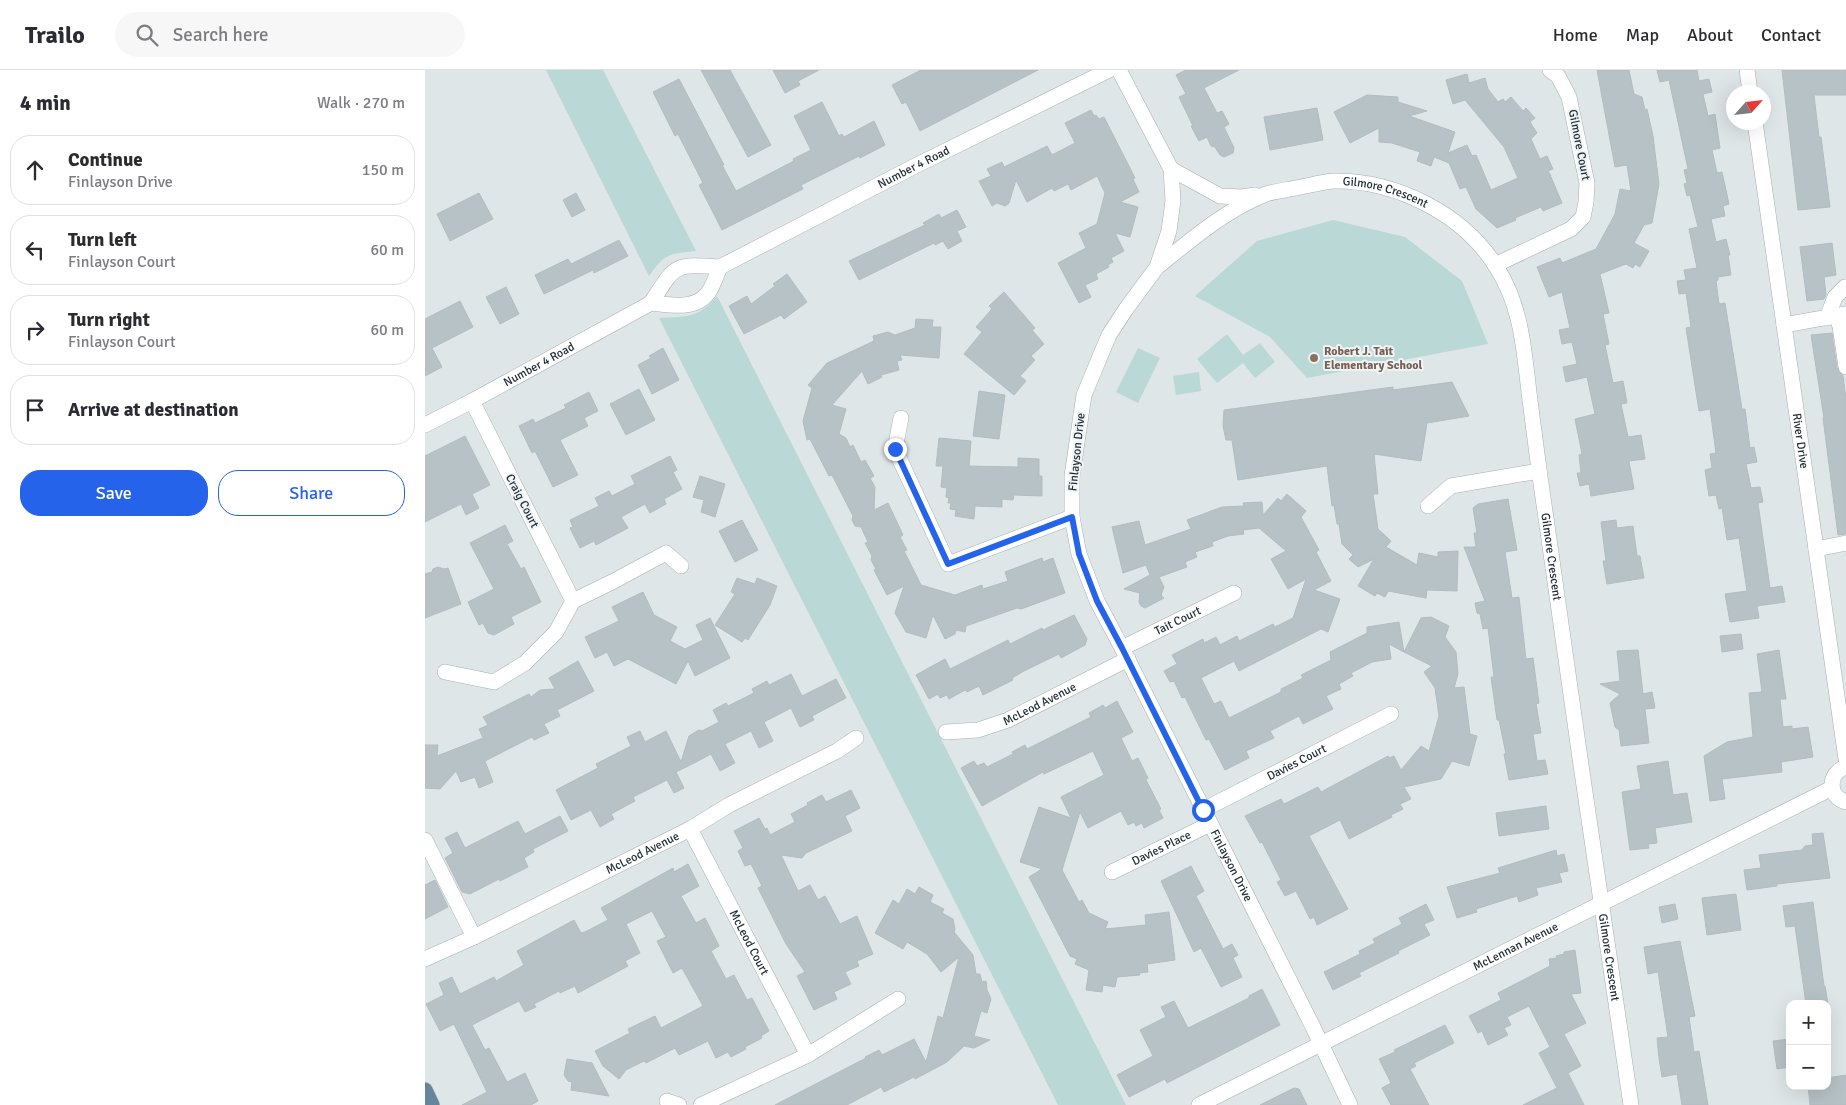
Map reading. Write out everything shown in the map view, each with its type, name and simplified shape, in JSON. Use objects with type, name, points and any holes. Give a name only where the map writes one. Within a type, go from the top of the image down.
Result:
[{"type":"main road","points":[[425,1090],[433,1105]]},
{"type":"street","name":"Number 4 Road","points":[[425,425],[651,303],[666,279],[677,268],[688,265],[719,267],[1087,75],[1109,70]]},
{"type":"street","name":"Finlayson Drive","points":[[1119,70],[1171,169],[1173,201],[1169,231],[1157,267],[1125,309],[1109,335],[1084,396],[1072,476],[1072,517],[1079,554],[1097,601],[1125,653],[1320,1043],[1349,1105]]},
{"type":"street","name":"Gilmore Court","points":[[1495,265],[1571,228],[1583,217],[1587,202],[1587,183],[1569,96],[1558,76],[1550,70]]},
{"type":"street","points":[[1747,70],[1749,85]]},
{"type":"street","name":"River Drive","points":[[1756,130],[1846,759]]},
{"type":"street","name":"Gilmore Crescent","points":[[1171,169],[1220,196],[1242,197],[1331,181],[1371,184],[1403,194],[1437,210],[1460,226],[1495,265],[1510,290],[1519,320],[1539,471],[1631,1105]]},
{"type":"street","name":"Gilmore Crescent","points":[[1157,267],[1206,228],[1235,208],[1269,193]]},
{"type":"street","points":[[651,303],[686,306],[703,298],[710,290],[719,267]]},
{"type":"street","points":[[1845,287],[1835,297],[1836,316],[1840,326],[1846,367]]},
{"type":"street","points":[[1783,325],[1836,316]]},
{"type":"street","name":"Craig Court","points":[[472,401],[573,601]]},
{"type":"street","points":[[901,418],[895,449],[948,564],[1072,517]]},
{"type":"street","points":[[1428,506],[1451,486],[1539,471]]},
{"type":"street","points":[[1816,549],[1846,543]]},
{"type":"street","points":[[445,672],[494,682],[525,663],[550,639],[556,632],[573,601],[666,553],[681,566]]},
{"type":"street","name":"Tait Court","points":[[1125,653],[1234,593]]},
{"type":"street","name":"McLeod Avenue","points":[[946,732],[978,730],[1008,720],[1125,653]]},
{"type":"street","name":"Davies Court","points":[[1206,817],[1391,714]]},
{"type":"street","name":"McLeod Avenue","points":[[425,959],[474,937],[690,829],[729,805],[837,751],[856,738]]},
{"type":"street","points":[[1846,767],[1837,772],[1832,782],[1832,788],[1837,797],[1846,802]]},
{"type":"street","name":"McLennan Avenue","points":[[1199,1105],[1832,788]]},
{"type":"street","name":"Davies Place","points":[[1112,872],[1206,817]]},
{"type":"street","name":"McLeod Court","points":[[690,829],[808,1055]]},
{"type":"street","points":[[425,840],[474,937]]},
{"type":"street","points":[[701,1105],[808,1055],[899,1000]]},
{"type":"green space","points":[[546,70],[603,70],[696,251],[668,256],[659,263],[649,276]]},
{"type":"green space","points":[[1333,220],[1405,237],[1462,281],[1488,344],[1307,378],[1270,337],[1195,296],[1257,241]]},
{"type":"green space","points":[[717,296],[1126,1105],[1058,1105],[659,318],[698,313]]},
{"type":"green space","points":[[1227,334],[1243,355],[1260,343],[1275,362],[1255,378],[1243,363],[1217,383],[1197,359]]},
{"type":"green space","points":[[1138,348],[1160,358],[1138,403],[1116,392]]},
{"type":"green space","points":[[1199,372],[1201,391],[1176,395],[1173,376]]},
{"type":"building","points":[[701,70],[730,70],[771,145],[748,157]]},
{"type":"building","points":[[773,70],[819,70],[798,81],[800,85],[785,93]]},
{"type":"building","points":[[921,70],[1038,70],[920,131],[906,102],[902,104],[892,85]]},
{"type":"building","points":[[1186,70],[1239,70],[1204,88],[1217,113],[1222,111],[1229,124],[1224,127],[1234,148],[1233,153],[1224,157],[1220,155],[1215,147],[1211,146],[1207,137],[1199,141],[1179,97],[1186,94],[1176,75]]},
{"type":"building","points":[[1597,70],[1629,70],[1634,94],[1642,97],[1645,110],[1647,109],[1653,136],[1659,184],[1652,223],[1644,225],[1634,243],[1649,251],[1640,267],[1635,264],[1633,268],[1626,264],[1600,274],[1609,313],[1603,314],[1609,344],[1605,345],[1613,383],[1623,381],[1627,403],[1621,404],[1628,437],[1641,435],[1645,459],[1629,461],[1634,489],[1591,496],[1589,484],[1580,486],[1577,473],[1581,473],[1579,455],[1582,454],[1575,419],[1595,414],[1587,377],[1566,382],[1563,367],[1577,364],[1572,342],[1562,344],[1559,330],[1570,328],[1562,292],[1549,297],[1537,267],[1560,258],[1562,263],[1596,249],[1615,214],[1620,189],[1631,191],[1627,165],[1615,167]]},
{"type":"building","points":[[1657,70],[1697,70],[1699,81],[1709,79],[1712,92],[1703,94],[1708,116],[1715,114],[1720,148],[1712,150],[1717,173],[1722,172],[1729,204],[1723,206],[1725,216],[1711,219],[1716,242],[1726,239],[1730,255],[1728,255],[1731,275],[1718,277],[1716,281],[1719,304],[1725,303],[1742,409],[1745,409],[1750,448],[1754,447],[1757,462],[1746,464],[1751,488],[1760,487],[1763,502],[1758,503],[1770,588],[1782,586],[1785,602],[1757,606],[1759,618],[1730,622],[1725,594],[1747,591],[1739,538],[1727,540],[1722,508],[1719,509],[1716,495],[1709,496],[1705,470],[1712,468],[1710,454],[1716,453],[1710,409],[1699,411],[1686,328],[1691,327],[1686,293],[1679,294],[1677,281],[1686,280],[1684,270],[1697,268],[1689,229],[1698,227],[1690,195],[1687,196],[1684,184],[1687,183],[1684,170],[1688,169],[1669,80],[1660,82]]},
{"type":"building","points":[[1782,70],[1846,70],[1846,95],[1814,95],[1830,207],[1798,210]]},
{"type":"building","points":[[1467,74],[1469,83],[1485,78],[1488,89],[1498,102],[1503,99],[1505,102],[1511,97],[1523,111],[1526,108],[1535,118],[1530,122],[1537,133],[1531,139],[1540,159],[1547,156],[1553,169],[1548,171],[1551,176],[1549,176],[1562,203],[1543,211],[1541,207],[1497,228],[1476,209],[1466,187],[1460,189],[1449,163],[1434,157],[1431,166],[1417,161],[1420,152],[1392,143],[1379,142],[1379,128],[1350,143],[1334,112],[1367,95],[1398,97],[1398,102],[1427,111],[1409,116],[1455,132],[1448,153],[1467,145],[1472,156],[1476,155],[1491,190],[1518,178],[1504,147],[1465,100],[1453,104],[1446,80]]},
{"type":"building","points":[[679,79],[736,191],[811,150],[794,116],[822,102],[839,136],[842,134],[844,137],[874,121],[885,145],[801,185],[803,189],[722,230],[699,185],[703,183],[678,134],[675,136],[653,92]]},
{"type":"building","points":[[1317,108],[1323,140],[1270,150],[1264,117]]},
{"type":"building","points":[[1091,110],[1094,116],[1096,115],[1099,119],[1104,117],[1135,178],[1133,179],[1139,192],[1120,202],[1138,207],[1130,237],[1115,233],[1124,251],[1111,258],[1113,262],[1108,265],[1109,267],[1096,274],[1098,279],[1085,285],[1091,297],[1079,303],[1058,263],[1086,248],[1079,233],[1097,224],[1105,193],[1097,176],[1071,190],[1068,184],[1054,191],[1052,188],[1027,202],[1016,180],[1009,203],[1005,206],[997,203],[992,206],[979,181],[991,176],[987,169],[1002,162],[1004,167],[1047,146],[1052,155],[1075,143],[1065,123]]},
{"type":"building","points":[[479,193],[493,219],[450,241],[437,214]]},
{"type":"building","points":[[576,193],[585,210],[572,217],[563,200]]},
{"type":"building","points":[[957,210],[966,227],[957,231],[962,241],[948,249],[943,241],[935,245],[934,243],[859,280],[849,261],[925,225],[923,223],[939,214],[941,218]]},
{"type":"building","points":[[619,240],[628,256],[594,273],[593,270],[544,294],[535,275],[568,259],[571,264]]},
{"type":"building","points":[[1832,243],[1836,275],[1824,277],[1826,295],[1824,299],[1807,301],[1800,247]]},
{"type":"building","points":[[787,274],[807,302],[784,319],[781,315],[744,334],[729,306],[747,296],[751,304],[775,286],[773,284]]},
{"type":"building","points":[[506,287],[519,314],[500,324],[486,297]]},
{"type":"building","points":[[1004,292],[1035,328],[1032,330],[1044,344],[1031,356],[1035,360],[1020,376],[1026,381],[1014,395],[964,354],[982,332],[976,327],[992,309],[989,306]]},
{"type":"building","points":[[460,301],[473,327],[432,348],[442,367],[425,376],[425,319]]},
{"type":"building","points":[[916,319],[933,320],[932,327],[941,327],[939,358],[900,355],[902,360],[897,361],[899,370],[881,375],[882,377],[868,384],[862,371],[832,405],[846,409],[839,434],[846,438],[850,447],[853,445],[861,462],[865,460],[874,476],[870,478],[875,487],[874,510],[888,503],[903,535],[900,537],[907,550],[904,551],[921,585],[955,595],[982,585],[983,589],[1008,581],[1005,572],[1042,558],[1043,562],[1053,558],[1065,593],[966,626],[965,632],[956,630],[955,634],[945,639],[933,615],[926,638],[906,632],[895,613],[904,586],[887,595],[874,570],[876,569],[871,560],[872,556],[865,543],[868,542],[861,527],[855,526],[852,520],[853,516],[832,475],[829,476],[810,439],[807,440],[803,421],[812,388],[808,385],[827,363],[874,341],[873,336],[888,332],[895,335],[915,328]]},
{"type":"building","points":[[1832,333],[1837,368],[1843,376],[1846,399],[1846,534],[1838,535],[1824,418],[1811,335]]},
{"type":"building","points":[[663,348],[679,380],[652,394],[638,365],[651,358],[649,356]]},
{"type":"building","points":[[1452,382],[1469,416],[1427,423],[1421,461],[1374,454],[1378,494],[1373,494],[1378,529],[1391,541],[1386,547],[1417,565],[1419,553],[1438,557],[1438,552],[1458,551],[1457,591],[1427,590],[1426,598],[1388,591],[1385,597],[1377,593],[1375,596],[1358,586],[1374,559],[1358,567],[1349,559],[1353,555],[1342,544],[1334,505],[1332,506],[1327,466],[1238,480],[1232,440],[1226,440],[1223,426],[1224,410],[1393,387],[1393,390]]},
{"type":"building","points":[[639,389],[655,420],[626,435],[610,404]]},
{"type":"building","points":[[979,391],[1005,395],[999,439],[973,436]]},
{"type":"building","points":[[589,392],[598,411],[584,418],[588,426],[560,440],[578,475],[553,487],[535,451],[532,453],[519,426],[533,419],[535,423],[566,408],[564,405]]},
{"type":"building","points":[[465,436],[490,485],[472,494],[479,508],[466,515],[461,504],[425,522],[425,456]]},
{"type":"building","points":[[939,438],[971,441],[969,466],[1018,467],[1018,458],[1039,459],[1039,476],[1042,476],[1042,496],[1014,495],[1013,500],[1002,499],[1002,507],[975,506],[974,519],[955,516],[956,510],[950,509],[951,503],[948,503],[949,498],[946,497],[947,488],[941,487],[943,466],[936,466]]},
{"type":"building","points":[[670,456],[677,470],[673,472],[682,489],[664,499],[666,504],[650,513],[645,504],[621,517],[628,528],[596,545],[594,541],[580,548],[570,528],[573,527],[570,520],[599,506],[595,498],[609,491],[612,496],[635,484],[631,476]]},
{"type":"building","points":[[700,476],[725,484],[715,517],[701,512],[704,500],[693,497]]},
{"type":"building","points":[[1287,494],[1306,511],[1301,517],[1319,550],[1316,552],[1331,581],[1314,590],[1340,599],[1328,632],[1321,629],[1239,671],[1234,661],[1201,678],[1214,704],[1221,701],[1229,718],[1281,692],[1281,689],[1303,678],[1301,675],[1331,660],[1330,652],[1367,633],[1367,627],[1399,622],[1404,652],[1389,644],[1391,659],[1372,662],[1351,673],[1353,676],[1339,684],[1341,689],[1326,696],[1333,709],[1303,724],[1299,716],[1270,731],[1274,738],[1246,751],[1249,758],[1225,770],[1209,739],[1206,740],[1185,697],[1182,698],[1174,681],[1170,682],[1164,671],[1177,664],[1172,655],[1203,639],[1204,643],[1216,637],[1220,645],[1237,636],[1239,641],[1273,624],[1275,627],[1293,618],[1306,579],[1288,589],[1271,559],[1286,551],[1259,528],[1243,530],[1244,534],[1228,536],[1212,542],[1213,546],[1195,552],[1197,557],[1185,562],[1187,567],[1159,577],[1164,587],[1161,595],[1164,598],[1145,608],[1139,602],[1140,593],[1124,589],[1150,575],[1146,565],[1123,573],[1112,527],[1139,521],[1145,545],[1191,529],[1187,520],[1222,507],[1244,506],[1243,503],[1262,502],[1263,515],[1278,498],[1281,501]]},
{"type":"building","points":[[1508,499],[1517,550],[1505,552],[1512,598],[1519,597],[1526,659],[1533,658],[1539,703],[1536,704],[1541,733],[1533,734],[1537,761],[1545,760],[1548,774],[1509,780],[1504,754],[1506,754],[1499,720],[1497,720],[1491,677],[1494,677],[1488,628],[1483,629],[1480,614],[1477,613],[1475,603],[1485,601],[1464,547],[1476,547],[1474,533],[1477,533],[1473,508],[1478,504]]},
{"type":"building","points":[[742,520],[758,550],[735,562],[719,531]]},
{"type":"building","points":[[1616,520],[1617,528],[1633,526],[1637,556],[1640,556],[1644,578],[1607,584],[1603,561],[1606,561],[1601,522]]},
{"type":"building","points":[[505,525],[513,541],[507,544],[521,569],[524,567],[541,602],[511,617],[514,624],[494,635],[488,633],[483,623],[479,625],[468,602],[494,589],[470,543]]},
{"type":"building","points":[[438,567],[448,568],[461,604],[425,618],[425,574],[432,572],[433,569]]},
{"type":"building","points":[[737,578],[755,584],[757,578],[777,586],[770,605],[748,640],[745,638],[742,642],[715,625],[735,594],[731,592]]},
{"type":"building","points":[[643,592],[654,615],[677,627],[670,641],[685,649],[703,640],[696,625],[710,618],[730,658],[695,676],[688,661],[676,684],[628,659],[614,666],[607,652],[595,658],[585,637],[619,621],[612,607]]},
{"type":"building","points":[[1074,615],[1087,639],[1085,645],[1061,658],[1059,654],[1024,671],[1012,678],[1013,680],[983,695],[979,686],[967,692],[965,690],[949,699],[947,695],[940,698],[938,694],[929,699],[916,675],[945,659],[950,669],[1008,640],[1010,644]]},
{"type":"building","points":[[1431,617],[1449,626],[1445,637],[1456,652],[1458,674],[1454,688],[1464,687],[1470,734],[1477,736],[1469,766],[1452,761],[1441,779],[1404,787],[1411,799],[1400,804],[1403,809],[1391,815],[1392,817],[1349,839],[1340,820],[1309,836],[1348,909],[1317,925],[1314,917],[1310,919],[1296,891],[1285,896],[1277,882],[1281,880],[1262,842],[1260,843],[1245,816],[1281,799],[1284,804],[1318,787],[1321,792],[1388,756],[1389,758],[1394,756],[1401,770],[1421,746],[1429,751],[1439,716],[1435,688],[1424,672],[1432,666],[1404,652],[1421,618]]},
{"type":"building","points":[[1741,634],[1743,649],[1722,652],[1720,636]]},
{"type":"building","points":[[1638,650],[1643,694],[1652,692],[1655,708],[1645,709],[1649,743],[1621,746],[1619,730],[1615,727],[1610,703],[1620,694],[1600,684],[1620,681],[1617,651]]},
{"type":"building","points":[[1779,650],[1786,699],[1780,699],[1783,727],[1792,726],[1792,729],[1808,727],[1813,757],[1781,762],[1782,772],[1722,779],[1725,799],[1710,801],[1704,756],[1727,742],[1753,737],[1749,693],[1762,692],[1757,654]]},
{"type":"building","points":[[578,661],[594,691],[557,710],[560,716],[544,724],[549,733],[534,740],[532,737],[485,761],[493,782],[479,788],[475,777],[461,782],[456,771],[440,789],[425,788],[425,745],[438,745],[437,756],[483,738],[479,729],[488,725],[483,717],[529,694],[531,697],[540,690],[555,689],[549,678]]},
{"type":"building","points":[[791,674],[802,696],[836,679],[846,698],[812,716],[814,720],[800,727],[791,708],[764,722],[773,741],[759,748],[751,731],[725,744],[735,763],[720,771],[711,754],[676,772],[684,788],[674,793],[667,780],[633,797],[635,801],[611,814],[614,819],[600,827],[591,810],[571,820],[556,790],[598,768],[596,764],[631,746],[627,737],[640,731],[645,742],[666,731],[681,762],[689,736],[719,722],[713,710],[726,703],[728,706],[754,693],[752,689],[767,681],[769,685]]},
{"type":"building","points":[[1117,701],[1133,732],[1121,738],[1132,761],[1138,758],[1148,778],[1146,780],[1161,809],[1159,810],[1163,818],[1144,828],[1142,823],[1136,826],[1134,822],[1128,825],[1121,811],[1088,828],[1080,812],[1062,870],[1079,902],[1082,900],[1089,913],[1108,922],[1105,929],[1146,925],[1145,915],[1169,912],[1175,960],[1147,964],[1148,972],[1139,973],[1140,975],[1117,977],[1115,987],[1103,985],[1102,992],[1086,990],[1089,970],[1075,964],[1077,959],[1070,956],[1029,877],[1042,869],[1020,862],[1039,807],[1071,818],[1061,797],[1104,775],[1093,751],[1044,774],[1043,772],[982,806],[961,768],[974,761],[977,766],[984,763],[987,767],[1013,754],[1012,752],[1025,745],[1027,749],[1091,717],[1089,713],[1103,705],[1105,708]]},
{"type":"building","points":[[1668,761],[1673,795],[1687,793],[1692,822],[1655,828],[1657,843],[1648,844],[1649,848],[1630,850],[1622,792],[1641,789],[1637,766]]},
{"type":"building","points":[[851,790],[860,808],[845,816],[852,831],[806,853],[802,858],[781,855],[798,891],[810,885],[818,900],[825,896],[840,924],[857,916],[873,954],[857,961],[859,966],[845,972],[851,984],[834,992],[837,999],[814,1010],[797,976],[805,972],[786,944],[758,888],[762,886],[751,864],[745,866],[738,851],[743,848],[734,831],[759,818],[770,835],[795,822],[791,814],[808,805],[807,803],[822,795],[826,802]]},
{"type":"building","points":[[1546,806],[1549,829],[1499,836],[1496,813]]},
{"type":"building","points":[[560,816],[568,831],[533,849],[534,852],[524,858],[528,867],[470,894],[462,892],[445,858],[453,853],[445,838],[457,832],[465,848],[518,821],[525,834]]},
{"type":"building","points":[[1823,833],[1830,878],[1777,884],[1777,886],[1747,890],[1744,870],[1761,868],[1759,855],[1802,850],[1805,846],[1813,845],[1812,834]]},
{"type":"building","points":[[1556,850],[1557,856],[1564,854],[1568,871],[1559,873],[1562,882],[1536,888],[1538,895],[1519,902],[1517,896],[1476,909],[1477,912],[1457,918],[1447,887],[1500,873],[1498,868]]},
{"type":"building","points":[[688,864],[699,886],[681,896],[696,923],[705,918],[719,946],[711,951],[726,979],[734,975],[747,1000],[752,998],[769,1031],[761,1036],[762,1038],[745,1047],[746,1049],[731,1057],[728,1052],[716,1058],[708,1041],[679,1055],[675,1048],[646,1063],[644,1061],[626,1070],[619,1079],[603,1066],[595,1051],[630,1033],[628,1029],[655,1016],[661,1028],[703,1006],[682,968],[673,973],[657,941],[666,937],[652,911],[626,924],[640,953],[625,961],[628,966],[578,993],[575,986],[560,993],[559,991],[534,1004],[536,1007],[525,1012],[519,1001],[472,1025],[485,1050],[489,1048],[507,1082],[525,1073],[538,1101],[531,1105],[462,1105],[487,1092],[454,1024],[440,1031],[426,1004],[444,995],[439,983],[452,977],[460,994],[494,977],[496,981],[524,965],[517,951],[574,920],[581,933],[585,932],[608,920],[601,908],[673,868],[674,872]]},
{"type":"building","points":[[1191,866],[1204,891],[1196,896],[1223,949],[1232,944],[1238,955],[1233,958],[1242,977],[1221,987],[1201,948],[1194,952],[1161,881]]},
{"type":"building","points":[[435,880],[448,907],[425,919],[425,885]]},
{"type":"building","points":[[919,887],[933,895],[930,902],[944,909],[942,913],[953,919],[954,932],[973,955],[976,974],[980,974],[982,982],[986,981],[991,999],[987,1013],[981,1011],[974,1036],[990,1040],[974,1048],[964,1046],[947,1062],[915,1079],[914,1077],[884,1092],[881,1087],[847,1105],[775,1105],[879,1050],[882,1055],[914,1039],[926,1062],[938,1016],[943,1018],[959,957],[941,972],[927,954],[907,942],[903,949],[875,933],[893,900],[899,904],[907,889],[915,894]]},
{"type":"building","points":[[1736,894],[1741,930],[1707,935],[1702,898]]},
{"type":"building","points":[[1813,902],[1827,1000],[1805,1000],[1795,926],[1786,927],[1783,906]]},
{"type":"building","points":[[1426,904],[1434,920],[1424,924],[1430,935],[1359,973],[1361,976],[1333,990],[1324,972],[1360,954],[1359,951],[1375,943],[1373,939],[1402,924],[1399,918]]},
{"type":"building","points":[[1675,904],[1678,919],[1662,923],[1659,907]]},
{"type":"building","points":[[1680,941],[1695,1016],[1689,1017],[1694,1052],[1699,1051],[1708,1105],[1682,1105],[1677,1074],[1662,1077],[1657,1038],[1668,1037],[1658,972],[1648,974],[1644,947]]},
{"type":"building","points":[[1575,950],[1581,993],[1571,994],[1586,1023],[1564,1034],[1581,1066],[1568,1073],[1584,1105],[1523,1105],[1557,1088],[1539,1053],[1550,1047],[1529,1006],[1507,1017],[1511,1025],[1504,1028],[1508,1035],[1488,1045],[1482,1031],[1478,1033],[1469,1016],[1501,1000],[1498,993],[1550,966],[1549,959],[1557,958],[1556,956],[1564,954],[1564,952]]},
{"type":"building","points":[[1262,989],[1280,1025],[1167,1083],[1165,1079],[1129,1097],[1117,1075],[1153,1056],[1140,1030],[1166,1017],[1161,1007],[1174,1001],[1188,1028],[1249,998],[1249,996]]},
{"type":"building","points":[[1445,1025],[1454,1043],[1414,1063],[1416,1066],[1410,1069],[1429,1105],[1391,1105],[1382,1088],[1391,1083],[1379,1059]]},
{"type":"building","points":[[1786,1039],[1786,1068],[1777,1069],[1773,1041]]},
{"type":"building","points":[[567,1059],[592,1063],[609,1096],[571,1090],[572,1082],[568,1081],[564,1075]]},
{"type":"building","points":[[1846,1075],[1846,1105],[1810,1105],[1808,1090],[1831,1090],[1831,1077]]},
{"type":"building","points":[[1294,1088],[1299,1089],[1307,1105],[1260,1105]]},
{"type":"place","name":"Robert J. Tait Elementary School","points":[[1314,358]]},
{"type":"route","points":[[895,449],[948,564],[1072,517],[1079,554],[1097,601],[1203,810]]}]
